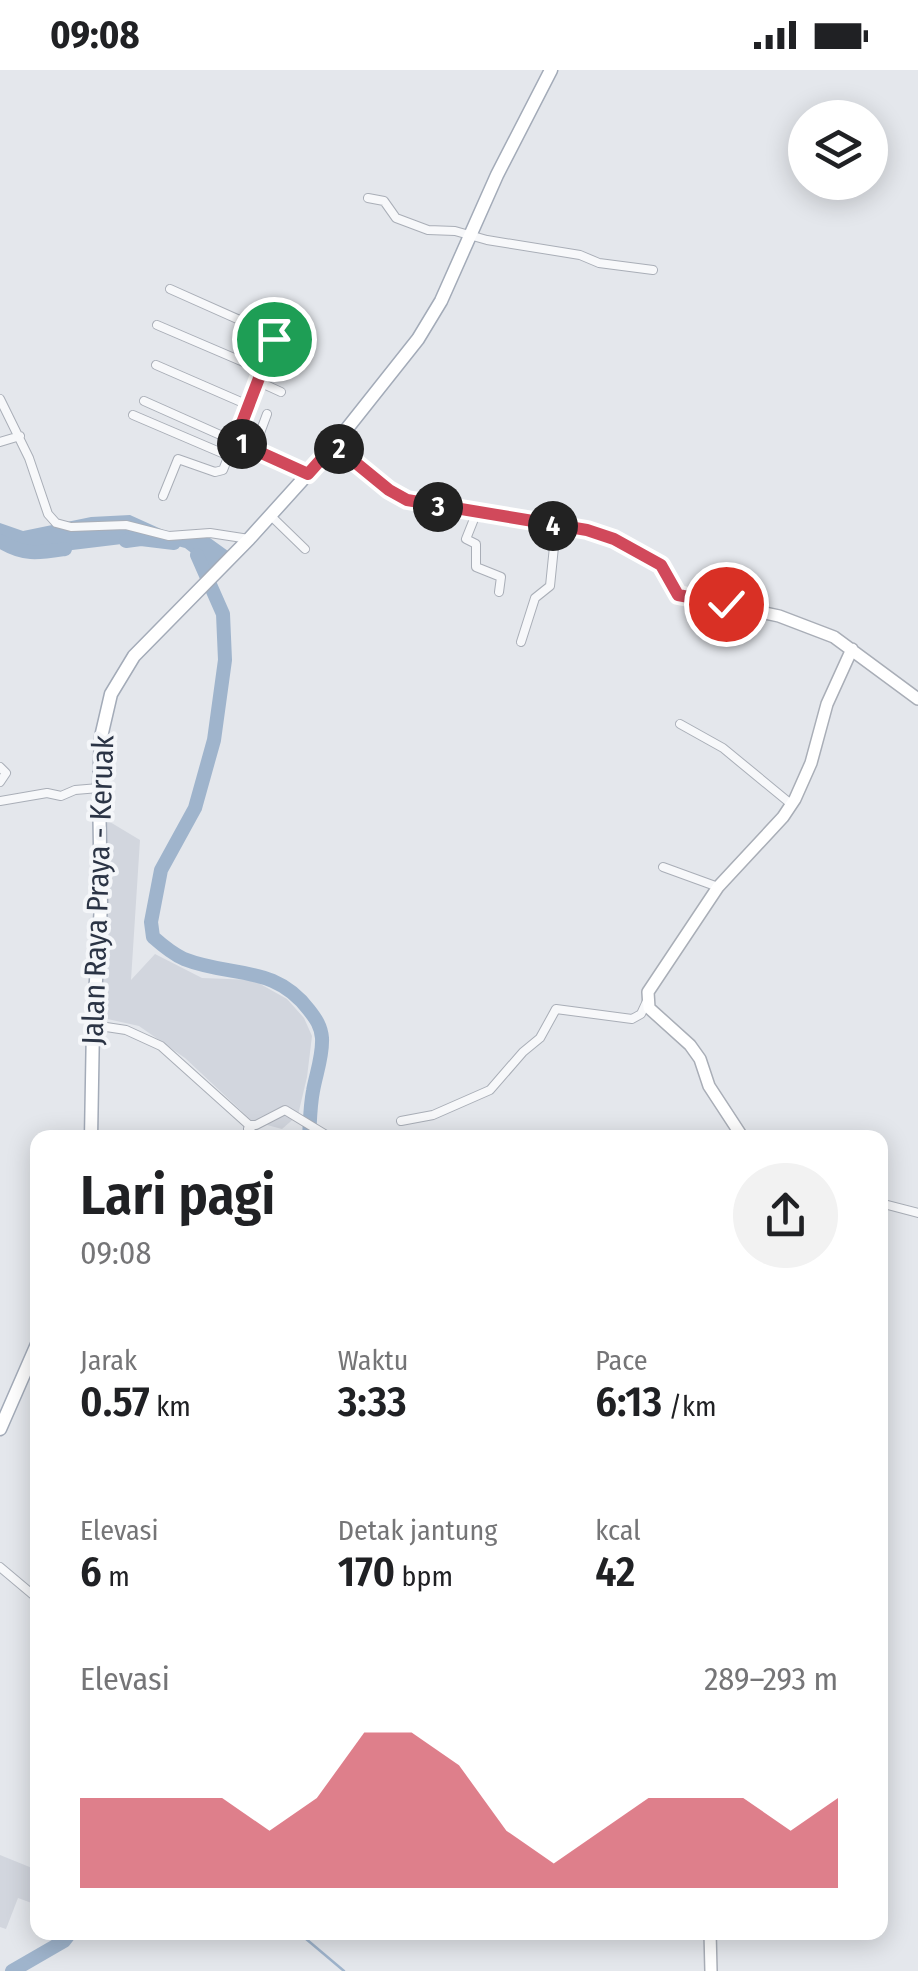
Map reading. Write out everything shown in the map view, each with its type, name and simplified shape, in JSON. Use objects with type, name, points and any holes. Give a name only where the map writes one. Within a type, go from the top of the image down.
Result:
[{"type":"main road","name":"Jalan Raya Praya - Keruak","points":[[91,1130],[101,906],[101,738],[117,681],[134,656],[271,516],[334,445],[425,328],[550,70]]},
{"type":"main road","points":[[0,1429],[30,1360]]},
{"type":"street","points":[[368,198],[384,202],[396,218],[428,230],[469,233],[487,240],[580,255],[599,263],[653,270]]},
{"type":"street","points":[[163,496],[178,459],[218,472],[223,470],[273,344],[271,334],[170,289]]},
{"type":"street","points":[[157,325],[262,370]]},
{"type":"street","points":[[273,344],[296,356]]},
{"type":"street","points":[[156,365],[248,404]]},
{"type":"street","points":[[257,381],[281,392]]},
{"type":"street","points":[[0,399],[20,436],[48,514],[56,523],[71,527],[126,525],[170,536],[210,533],[249,539]]},
{"type":"street","points":[[144,400],[308,474]]},
{"type":"street","points":[[254,449],[267,414]]},
{"type":"street","points":[[133,415],[229,456]]},
{"type":"street","points":[[0,441],[20,436]]},
{"type":"street","points":[[334,445],[396,495],[476,514],[594,532],[661,565],[672,589],[682,597],[799,621],[834,636],[918,699]]},
{"type":"street","points":[[476,514],[466,540],[476,544],[476,567],[501,577],[500,592]]},
{"type":"street","points":[[271,516],[305,549]]},
{"type":"street","points":[[521,642],[535,598],[550,586],[556,527]]},
{"type":"street","points":[[401,1121],[433,1115],[490,1090],[522,1052],[540,1038],[556,1008],[632,1019],[640,1014],[650,985],[696,924],[718,887],[791,804],[811,763],[827,704],[852,649]]},
{"type":"street","points":[[680,724],[722,748],[791,804]]},
{"type":"street","points":[[0,767],[6,774],[0,782]]},
{"type":"street","points":[[0,800],[47,793],[61,796],[99,788]]},
{"type":"street","points":[[663,867],[718,887]]},
{"type":"street","points":[[647,1002],[690,1045],[709,1086],[738,1130]]},
{"type":"street","points":[[93,1025],[136,1032],[161,1046],[249,1125],[256,1126],[285,1110],[318,1130]]},
{"type":"street","points":[[249,1125],[249,1130]]},
{"type":"street","points":[[888,1205],[918,1213]]},
{"type":"street","points":[[0,1567],[30,1593]]},
{"type":"street","points":[[710,1940],[712,1971]]},
{"type":"shaded area","points":[[105,819],[140,840],[131,980],[155,954],[202,978],[253,980],[287,999],[304,1018],[312,1036],[307,1077],[298,1115],[282,1129],[252,1121],[185,1058],[139,1026],[103,1018]]},
{"type":"shaded area","points":[[0,1855],[30,1867],[30,1902],[18,1898],[6,1929],[0,1927]]},
{"type":"water","points":[[130,515],[181,538],[203,533],[228,551],[207,573],[198,558],[185,548],[155,540],[31,555],[0,543],[0,523],[23,531],[91,517]]},
{"type":"waterway","points":[[0,541],[32,552],[65,549]]},
{"type":"waterway","points":[[126,541],[174,543]]},
{"type":"waterway","points":[[197,555],[223,614],[225,660],[214,740],[195,808],[161,870],[151,922],[153,937],[184,959],[281,985],[309,1010],[319,1026],[322,1045],[310,1130]]},
{"type":"waterway","points":[[12,1971],[65,1940]]},
{"type":"waterway","points":[[307,1940],[344,1971]]},
{"type":"route","points":[[274,339],[235,441],[308,474],[334,445],[375,480],[407,500],[606,535],[661,565],[678,595],[726,604]]}]
